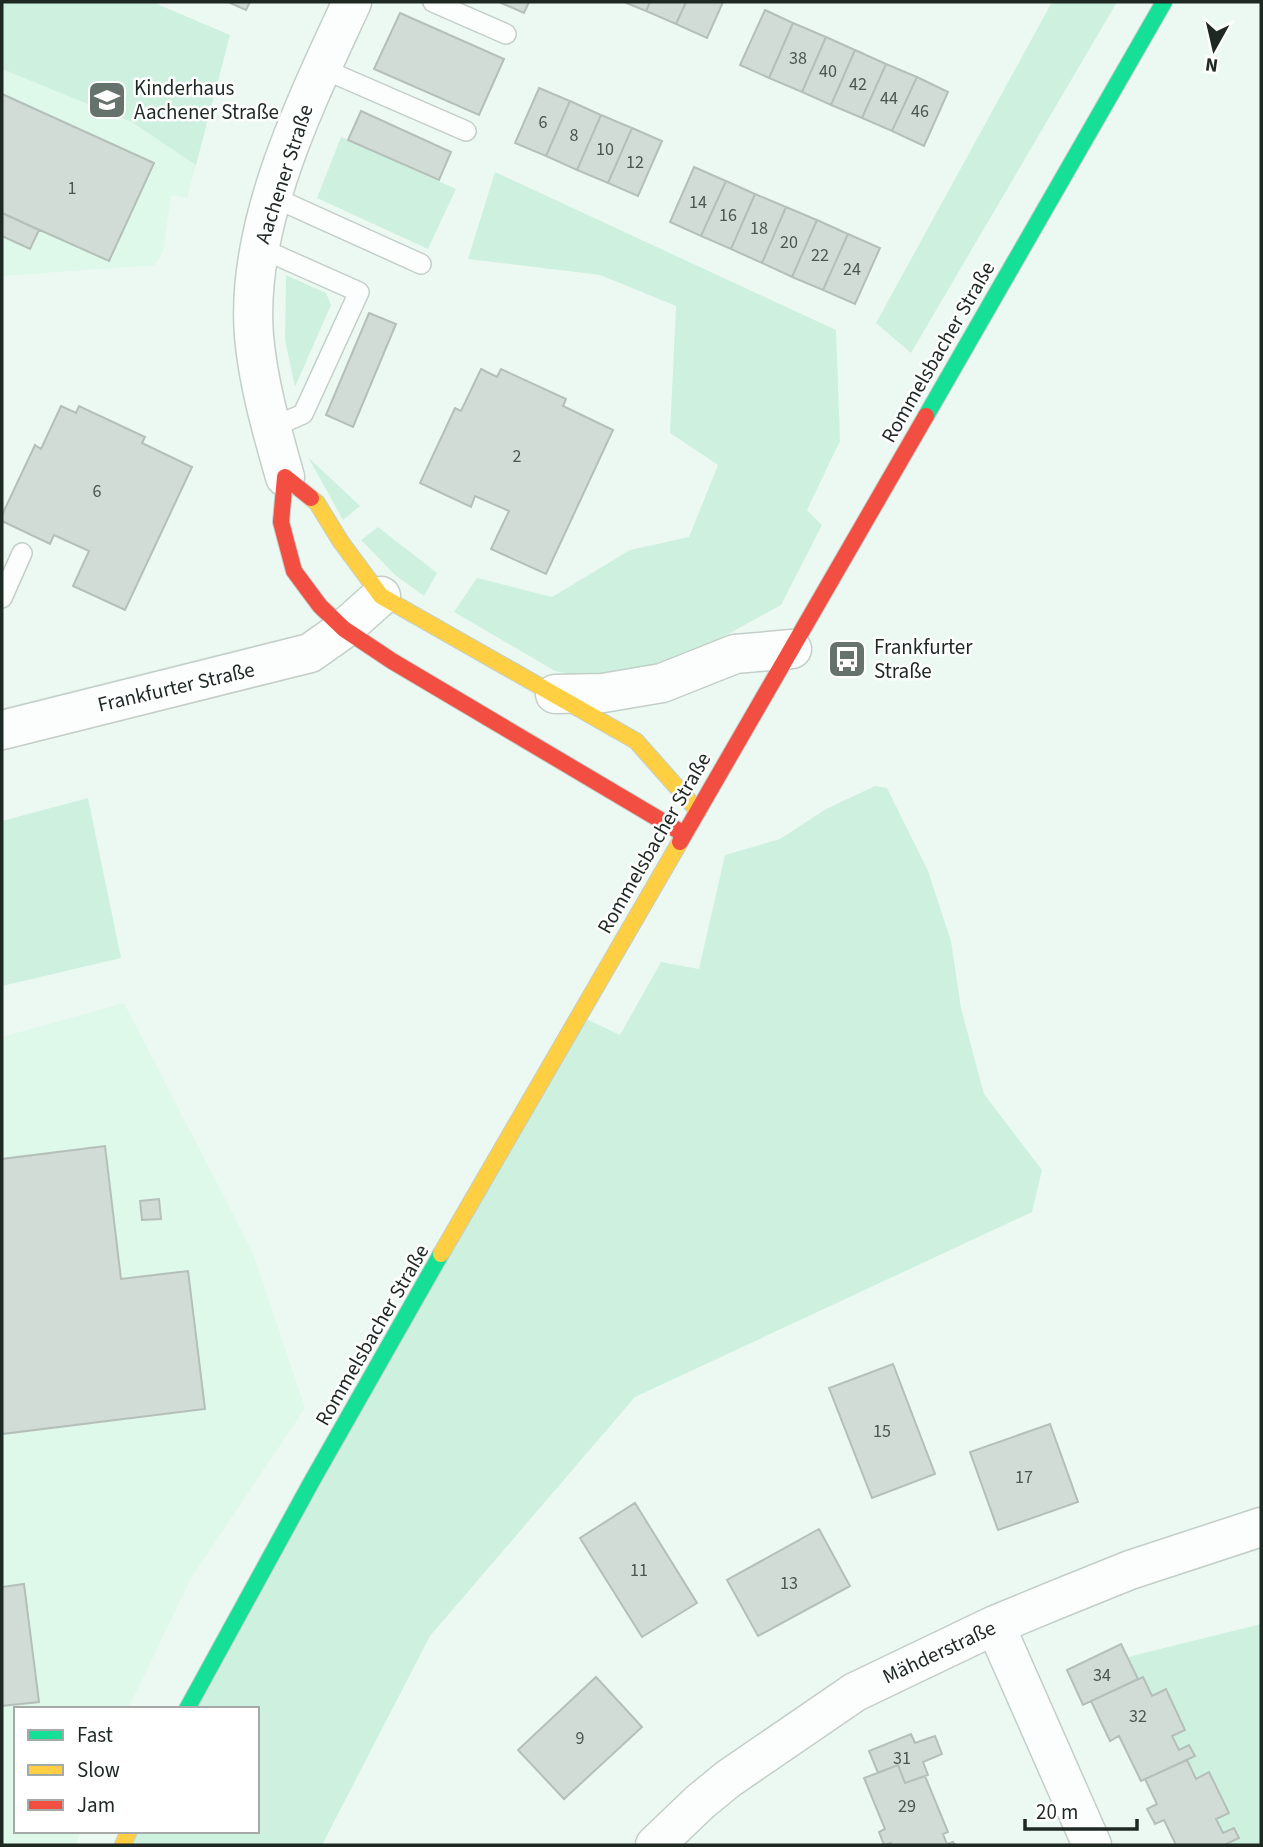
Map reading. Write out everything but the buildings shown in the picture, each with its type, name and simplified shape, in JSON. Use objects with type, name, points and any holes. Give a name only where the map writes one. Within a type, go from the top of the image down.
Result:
[{"type":"main road","name":"Rommelsbacher Straße","points":[[188,1707],[380,1362],[1164,2]]},
{"type":"main road","points":[[285,477],[317,503],[341,542],[381,596],[636,741],[698,811]]},
{"type":"main road","name":"Aachener Straße","points":[[285,477],[281,522],[294,572],[320,606],[344,629]]},
{"type":"main road","points":[[344,629],[392,661],[684,834]]},
{"type":"street","name":"Aachener Straße","points":[[285,477],[271,428],[254,338],[256,274],[273,197],[308,98],[352,2]]},
{"type":"street","name":"Frankfurter Straße","points":[[2,730],[310,653],[344,629],[381,596]]},
{"type":"street","points":[[555,694],[603,693],[662,683],[735,654],[792,649]]},
{"type":"street","name":"Mähderstraße","points":[[655,1845],[728,1779],[855,1692],[995,1625],[1130,1570],[1261,1527]]},
{"type":"street","points":[[995,1625],[1091,1845]]},
{"type":"lane","points":[[433,2],[506,34]]},
{"type":"lane","points":[[321,68],[466,131]]},
{"type":"lane","points":[[273,197],[421,264]]},
{"type":"lane","points":[[260,248],[359,292],[303,414],[271,428]]},
{"type":"lane","points":[[2,598],[22,553]]},
{"type":"shaded area","name":"Kinderhaus Aachener Straße","points":[[2,2],[152,2],[230,35],[187,198],[171,195],[163,251],[155,265],[2,276]]},
{"type":"shaded area","points":[[2,2],[152,2],[230,35],[196,165],[132,122],[2,69]]},
{"type":"shaded area","points":[[1052,2],[1117,2],[911,353],[876,323]]},
{"type":"shaded area","points":[[341,137],[456,189],[428,249],[317,198]]},
{"type":"shaded area","points":[[495,172],[836,330],[840,441],[807,510],[822,525],[781,605],[659,672],[605,682],[555,671],[454,612],[477,578],[552,597],[630,550],[689,537],[718,465],[670,433],[676,306],[600,275],[468,259]]},
{"type":"shaded area","points":[[286,275],[326,293],[331,305],[295,387],[285,340]]},
{"type":"shaded area","points":[[308,457],[360,506],[343,520]]},
{"type":"shaded area","points":[[378,527],[437,573],[424,596],[395,575],[361,540]]},
{"type":"shaded area","points":[[875,786],[887,788],[928,871],[951,941],[961,1008],[984,1094],[1042,1170],[1032,1212],[635,1397],[430,1636],[322,1845],[124,1845],[128,1833],[259,1833],[259,1707],[188,1707],[578,1015],[620,1035],[661,962],[699,969],[725,855],[780,839],[826,809]]},
{"type":"shaded area","points":[[88,798],[121,958],[2,986],[2,821]]},
{"type":"shaded area","points":[[124,1003],[253,1253],[305,1408],[191,1578],[129,1707],[14,1707],[14,1833],[79,1833],[76,1845],[2,1845],[2,1037]]},
{"type":"shaded area","points":[[1261,1624],[1261,1845],[1208,1845],[1145,1721],[1128,1657]]},
{"type":"traffic: fast","points":[[926,416],[1164,2]]},
{"type":"traffic: fast","points":[[188,1707],[441,1254]]},
{"type":"traffic: slow","points":[[311,498],[381,596],[636,741],[698,811]]},
{"type":"traffic: slow","points":[[441,1254],[680,842]]},
{"type":"traffic: slow","points":[[123,1845],[128,1833]]},
{"type":"traffic: jam","points":[[680,842],[926,416]]},
{"type":"traffic: jam","points":[[311,498],[285,477],[281,522],[294,571],[320,606],[344,629],[392,661],[684,834]]},
{"type":"place","name":"Kinderhaus Aachener Straße","points":[[107,100]]},
{"type":"place","name":"Frankfurter Straße","points":[[847,659]]}]
